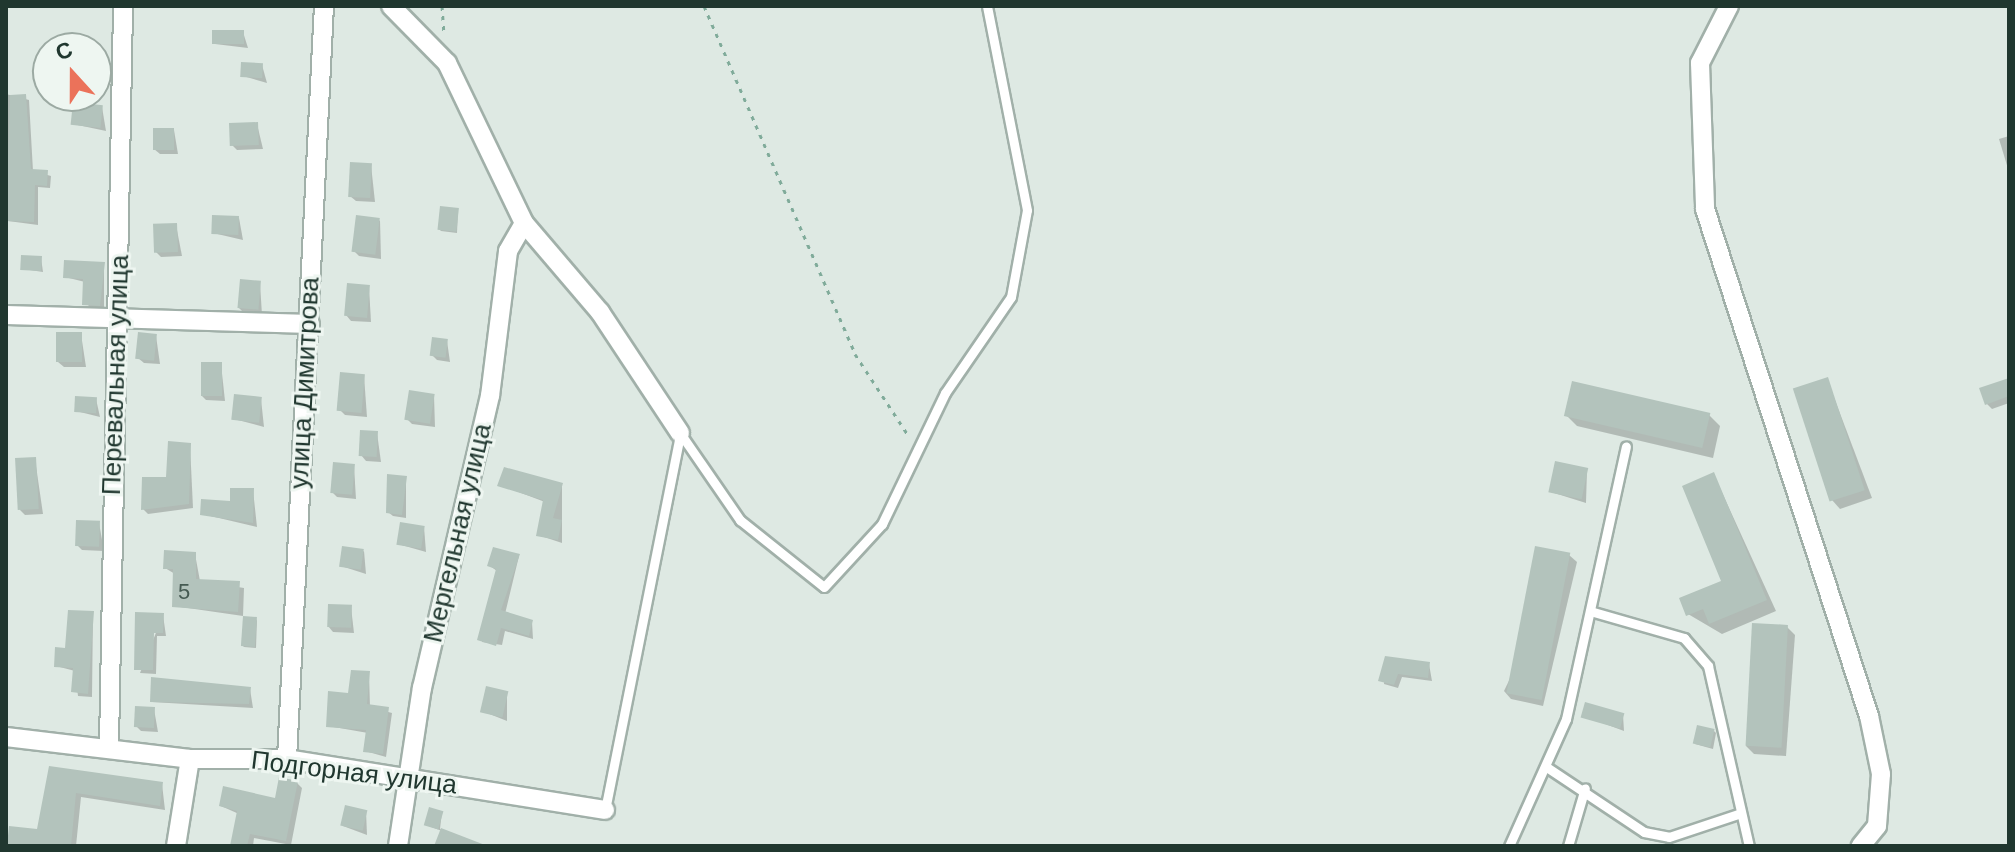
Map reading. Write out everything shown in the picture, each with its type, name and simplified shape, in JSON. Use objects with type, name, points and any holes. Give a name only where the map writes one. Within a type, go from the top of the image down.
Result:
[{"type":"street","name":"Перевальная улица","points":[[109,744],[123,6]]},
{"type":"street","name":"улица Димитрова","points":[[287,759],[324,6]]},
{"type":"street","points":[[391,6],[447,63],[524,223],[600,312],[680,433]]},
{"type":"street","points":[[1729,6],[1700,63],[1705,209],[1869,716],[1881,774],[1877,826],[1861,846]]},
{"type":"street","name":"Мергельная улица","points":[[398,846],[411,777],[422,688],[490,396],[508,251],[524,223]]},
{"type":"street","points":[[6,315],[310,324]]},
{"type":"street","name":"Подгорная улица","points":[[6,737],[109,744],[190,759],[287,759],[605,810]]},
{"type":"street","points":[[176,846],[190,759]]},
{"type":"lane","points":[[680,433],[740,520],[824,587],[882,524],[945,393],[1011,297],[1027,210],[987,6]]},
{"type":"lane","points":[[605,810],[680,433]]},
{"type":"lane","points":[[1509,846],[1548,768],[1590,611],[1626,447]]},
{"type":"lane","points":[[1590,611],[1684,638],[1708,666],[1749,846]]},
{"type":"lane","points":[[1548,768],[1585,788],[1644,832],[1669,837],[1741,813]]},
{"type":"lane","points":[[1568,846],[1585,788]]},
{"type":"path","points":[[704,6],[855,354],[918,450]]},
{"type":"building","points":[[212,30],[244,30],[244,44],[212,44]]},
{"type":"building","points":[[241,62],[263,63],[262,78],[240,77]]},
{"type":"building","points":[[26,94],[31,169],[48,170],[47,186],[35,185],[34,222],[6,221],[10,95]]},
{"type":"building","points":[[72,112],[102,112],[100,128],[71,125]]},
{"type":"building","points":[[258,122],[259,145],[230,146],[229,123]]},
{"type":"building","points":[[153,128],[174,128],[174,150],[153,150]]},
{"type":"building","points":[[350,162],[372,163],[370,198],[348,197]]},
{"type":"building","points":[[440,206],[459,208],[456,232],[437,230]]},
{"type":"building","points":[[212,215],[239,216],[238,235],[211,234]]},
{"type":"building","points":[[356,215],[380,218],[375,255],[351,252]]},
{"type":"building","points":[[177,223],[178,252],[154,253],[153,224]]},
{"type":"building","points":[[21,255],[42,256],[41,271],[20,270]]},
{"type":"building","points":[[64,260],[105,262],[100,306],[82,305],[83,279],[63,278]]},
{"type":"building","points":[[240,279],[261,281],[258,310],[237,308]]},
{"type":"building","points":[[347,283],[370,285],[367,318],[344,316]]},
{"type":"building","points":[[56,332],[82,332],[82,362],[56,362]]},
{"type":"building","points":[[138,332],[157,334],[154,361],[135,359]]},
{"type":"building","points":[[432,337],[448,339],[446,358],[430,356]]},
{"type":"building","points":[[201,362],[222,362],[222,396],[201,396]]},
{"type":"building","points":[[340,372],[365,374],[362,413],[337,411]]},
{"type":"building","points":[[1828,377],[1865,490],[1830,502],[1793,388]]},
{"type":"building","points":[[2009,378],[2009,396],[1985,405],[1979,388]]},
{"type":"building","points":[[1572,381],[1710,413],[1702,448],[1564,416]]},
{"type":"building","points":[[409,390],[435,394],[430,424],[404,420]]},
{"type":"building","points":[[234,394],[262,397],[259,423],[231,420]]},
{"type":"building","points":[[75,396],[97,397],[96,413],[74,412]]},
{"type":"building","points":[[360,430],[378,431],[377,457],[359,456]]},
{"type":"building","points":[[168,441],[191,443],[189,504],[141,510],[142,477],[166,477]]},
{"type":"building","points":[[36,457],[39,509],[18,510],[15,458]]},
{"type":"building","points":[[1555,461],[1588,468],[1582,499],[1548,492]]},
{"type":"building","points":[[333,462],[355,464],[352,495],[330,493]]},
{"type":"building","points":[[504,467],[563,483],[553,518],[562,520],[558,540],[536,536],[543,500],[497,486]]},
{"type":"building","points":[[1714,472],[1767,600],[1709,624],[1703,609],[1686,616],[1679,598],[1721,581],[1682,486]]},
{"type":"building","points":[[387,474],[407,476],[402,515],[386,513]]},
{"type":"building","points":[[230,488],[254,488],[253,523],[200,515],[201,499],[230,501]]},
{"type":"building","points":[[76,520],[100,521],[99,547],[75,546]]},
{"type":"building","points":[[400,522],[425,526],[421,549],[396,545]]},
{"type":"building","points":[[342,546],[364,549],[361,570],[339,567]]},
{"type":"building","points":[[1535,546],[1570,553],[1542,700],[1506,693]]},
{"type":"building","points":[[493,547],[520,554],[501,610],[533,620],[529,636],[501,628],[496,646],[477,640],[496,569],[487,566]]},
{"type":"building","points":[[164,550],[196,552],[196,579],[240,581],[238,612],[172,607],[173,569],[163,569]]},
{"type":"building","points":[[328,604],[352,605],[351,628],[327,627]]},
{"type":"building","points":[[68,610],[94,611],[88,694],[71,692],[73,668],[54,667],[55,647],[65,648]]},
{"type":"building","points":[[135,612],[164,613],[163,633],[154,633],[153,670],[134,670]]},
{"type":"building","points":[[243,616],[257,617],[255,647],[241,646]]},
{"type":"building","points":[[1752,623],[1788,625],[1782,748],[1746,746]]},
{"type":"building","points":[[1385,656],[1430,662],[1428,678],[1398,674],[1394,685],[1378,681]]},
{"type":"building","points":[[351,670],[370,671],[367,704],[389,707],[383,754],[363,752],[366,730],[326,727],[328,691],[348,693]]},
{"type":"building","points":[[151,677],[251,687],[249,704],[150,702]]},
{"type":"building","points":[[486,686],[508,691],[502,717],[480,712]]},
{"type":"building","points":[[1585,702],[1624,713],[1620,729],[1581,717]]},
{"type":"building","points":[[135,706],[155,707],[154,728],[134,727]]},
{"type":"building","points":[[1697,725],[1715,729],[1710,748],[1693,744]]},
{"type":"building","points":[[49,766],[163,782],[160,806],[76,793],[71,846],[7,845],[9,826],[37,829]]},
{"type":"building","points":[[279,777],[298,781],[286,841],[250,834],[247,846],[230,846],[237,811],[219,806],[223,786],[275,798]]},
{"type":"building","points":[[345,805],[367,810],[363,831],[340,825]]},
{"type":"building","points":[[429,807],[443,811],[438,829],[424,825]]},
{"type":"building","points":[[441,828],[485,845],[485,846],[434,846]]}]
